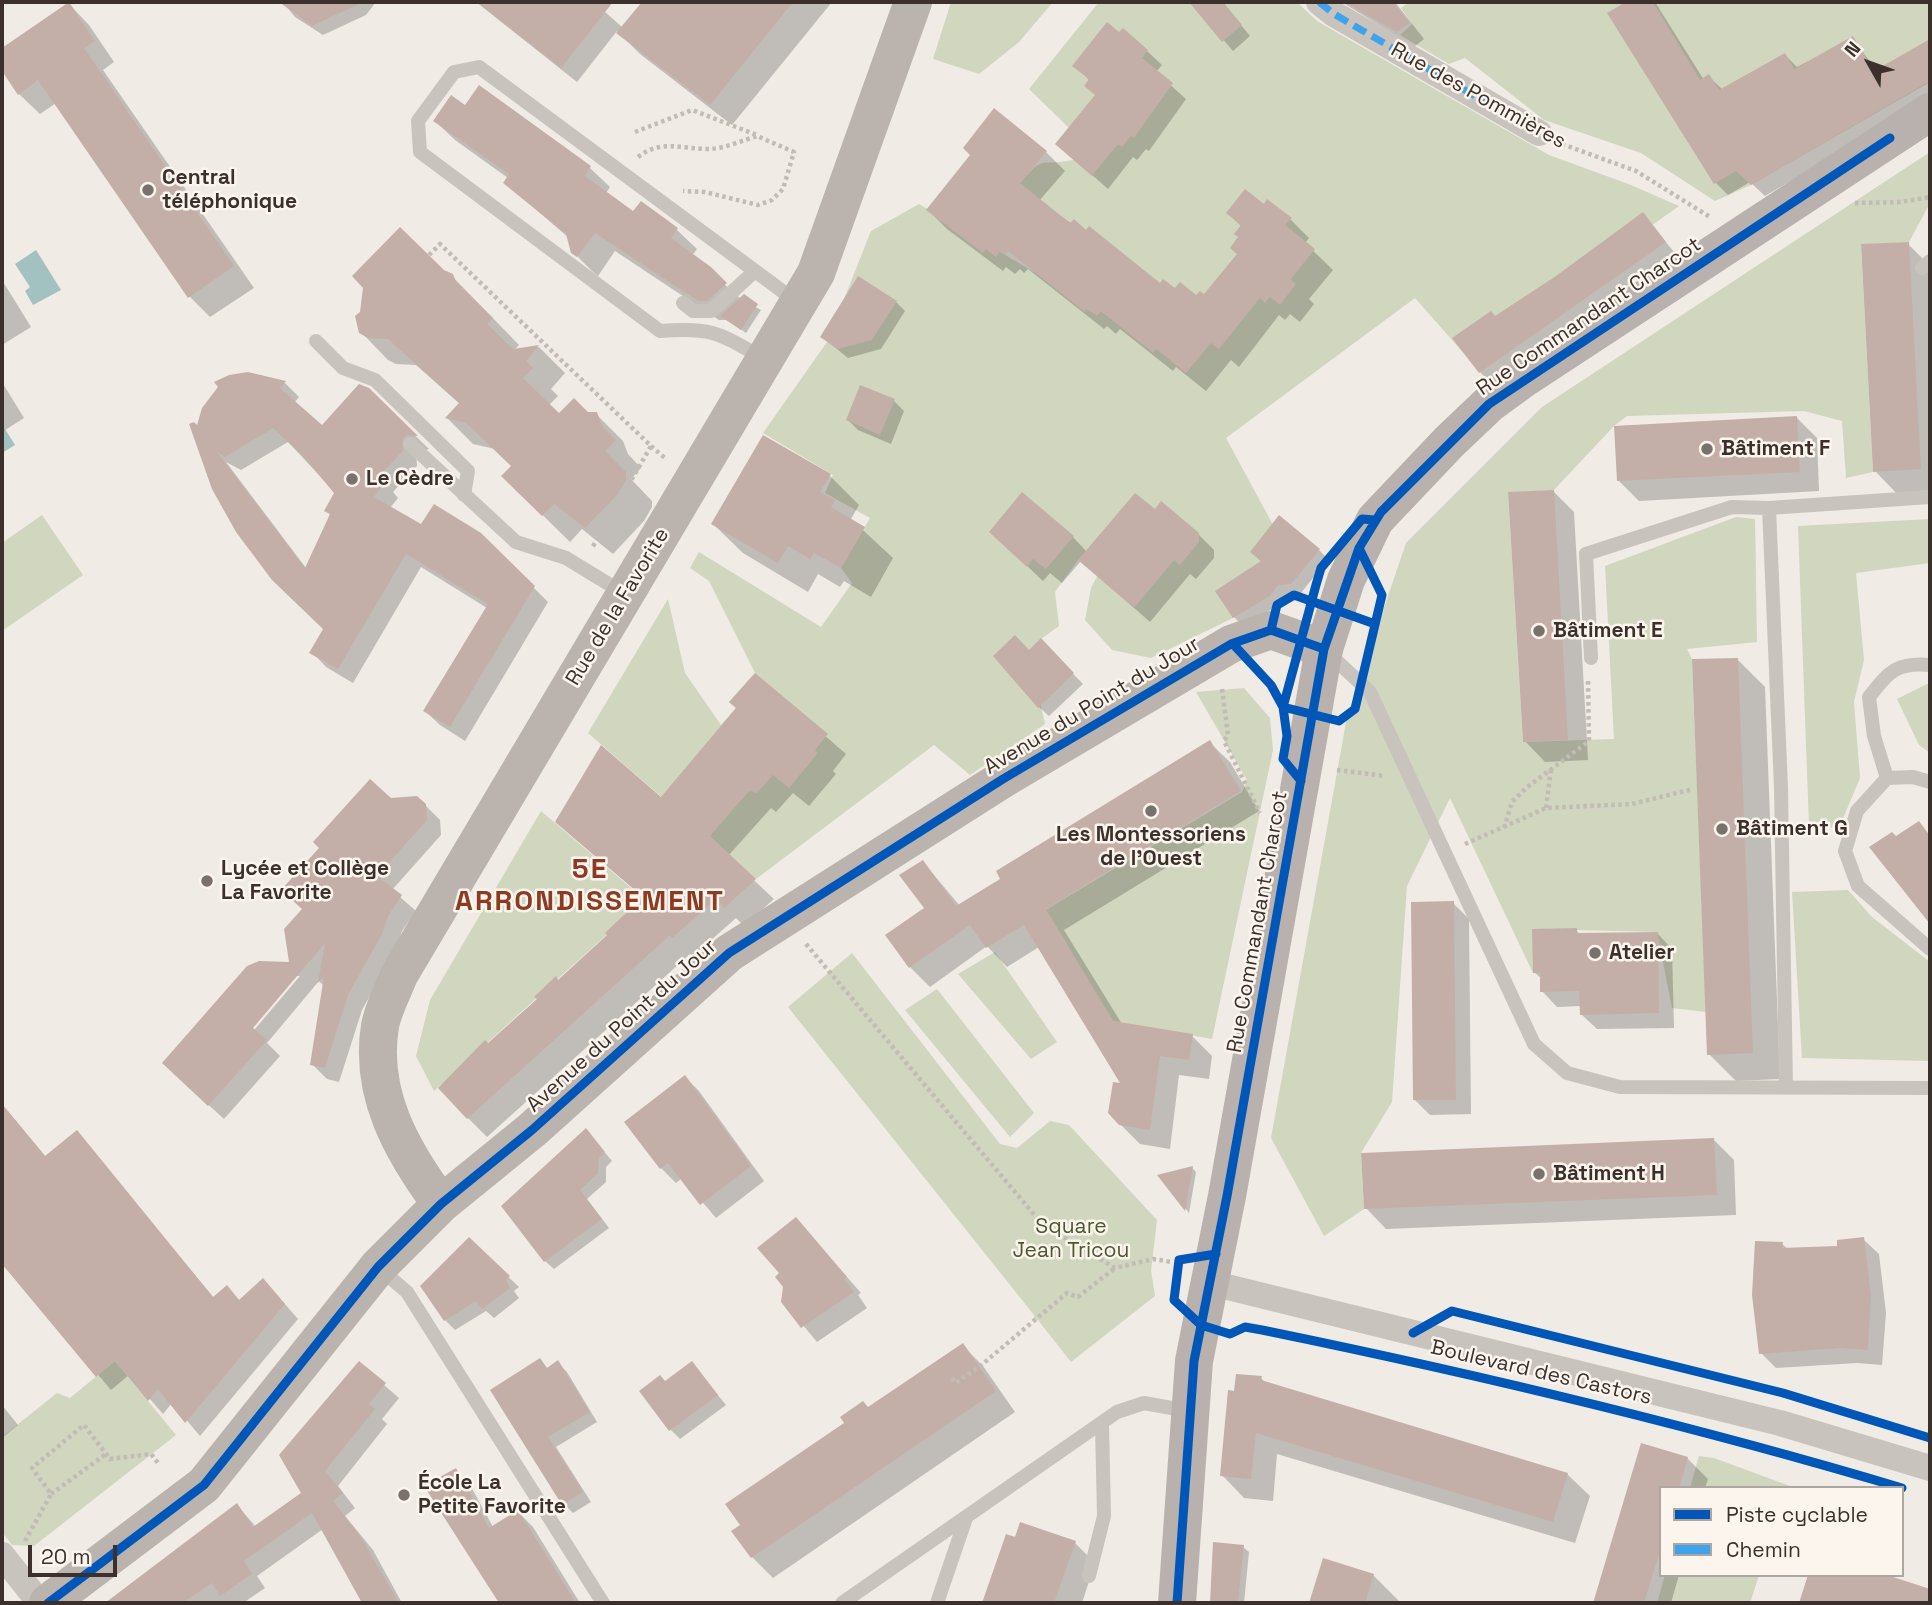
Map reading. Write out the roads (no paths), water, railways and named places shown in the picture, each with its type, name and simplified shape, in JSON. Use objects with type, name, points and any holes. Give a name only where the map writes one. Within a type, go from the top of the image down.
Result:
[{"type":"main road","name":"Rue de la Favorite","points":[[441,1204],[413,1167],[385,1106],[378,1071],[380,1024],[399,975],[816,273],[913,2]]},
{"type":"main road","name":"Rue Commandant Charcot","points":[[1177,1603],[1201,1270],[1323,769],[1324,649],[1346,580],[1375,520],[1489,404],[1526,377],[1930,113]]},
{"type":"main road","name":"Avenue du Point du Jour","points":[[48,1603],[204,1485],[378,1267],[441,1204],[532,1130],[729,953],[1003,779],[1231,644],[1271,630],[1324,649]]},
{"type":"street","name":"Rue des Pommières","points":[[1319,2],[1334,14],[1539,133]]},
{"type":"street","name":"Boulevard des Castors","points":[[1201,1270],[1780,1423],[1930,1468]]},
{"type":"street","points":[[13,1551],[40,1603]]},
{"type":"lane","points":[[765,360],[725,336],[701,328],[660,331],[419,152],[418,121],[454,72],[479,67],[798,303]]},
{"type":"lane","points":[[682,303],[693,311],[710,311],[755,271]]},
{"type":"lane","points":[[316,341],[343,368],[375,380],[468,471],[464,495]]},
{"type":"lane","points":[[410,444],[516,542],[566,558],[626,594]]},
{"type":"lane","points":[[1591,658],[1586,554],[1732,507],[1769,508],[1930,497]]},
{"type":"lane","points":[[1769,508],[1781,788],[1786,1087]]},
{"type":"lane","points":[[1324,649],[1370,692],[1534,1044],[1567,1073],[1620,1087],[1930,1088]]},
{"type":"lane","points":[[1888,778],[1874,736],[1869,697],[1890,671],[1911,663],[1930,665]]},
{"type":"lane","points":[[1930,782],[1913,777],[1888,778],[1857,811],[1845,851],[1858,886],[1930,949]]},
{"type":"lane","points":[[378,1267],[407,1292],[603,1603]]},
{"type":"lane","points":[[842,1603],[1118,1412],[1144,1403],[1189,1411]]},
{"type":"lane","points":[[1088,1577],[1104,1517],[1102,1425]]},
{"type":"lane","points":[[937,1603],[967,1518]]},
{"type":"water","points":[[36,250],[61,290],[33,305],[25,291],[30,287],[15,264]]},
{"type":"water","points":[[5,429],[15,445],[2,453],[2,431]]},
{"type":"place","name":"Central téléphonique","points":[[148,190]]},
{"type":"place","name":"Bâtiment F","points":[[1707,449]]},
{"type":"place","name":"Le Cèdre","points":[[352,479]]},
{"type":"place","name":"Bâtiment E","points":[[1539,631]]},
{"type":"place","name":"Les Montessoriens de l'Ouest","points":[[1151,811]]},
{"type":"place","name":"Bâtiment G","points":[[1722,829]]},
{"type":"place","name":"Lycée et Collège La Favorite","points":[[207,881]]},
{"type":"place","name":"Atelier","points":[[1595,953]]},
{"type":"place","name":"Bâtiment H","points":[[1539,1174]]},
{"type":"place","name":"École La Petite Favorite","points":[[404,1495]]},
{"type":"district","name":"5E ARRONDISSEMENT","points":[[590,886]]},
{"type":"park label","name":"Square Jean Tricou","points":[[1071,1239]]}]
